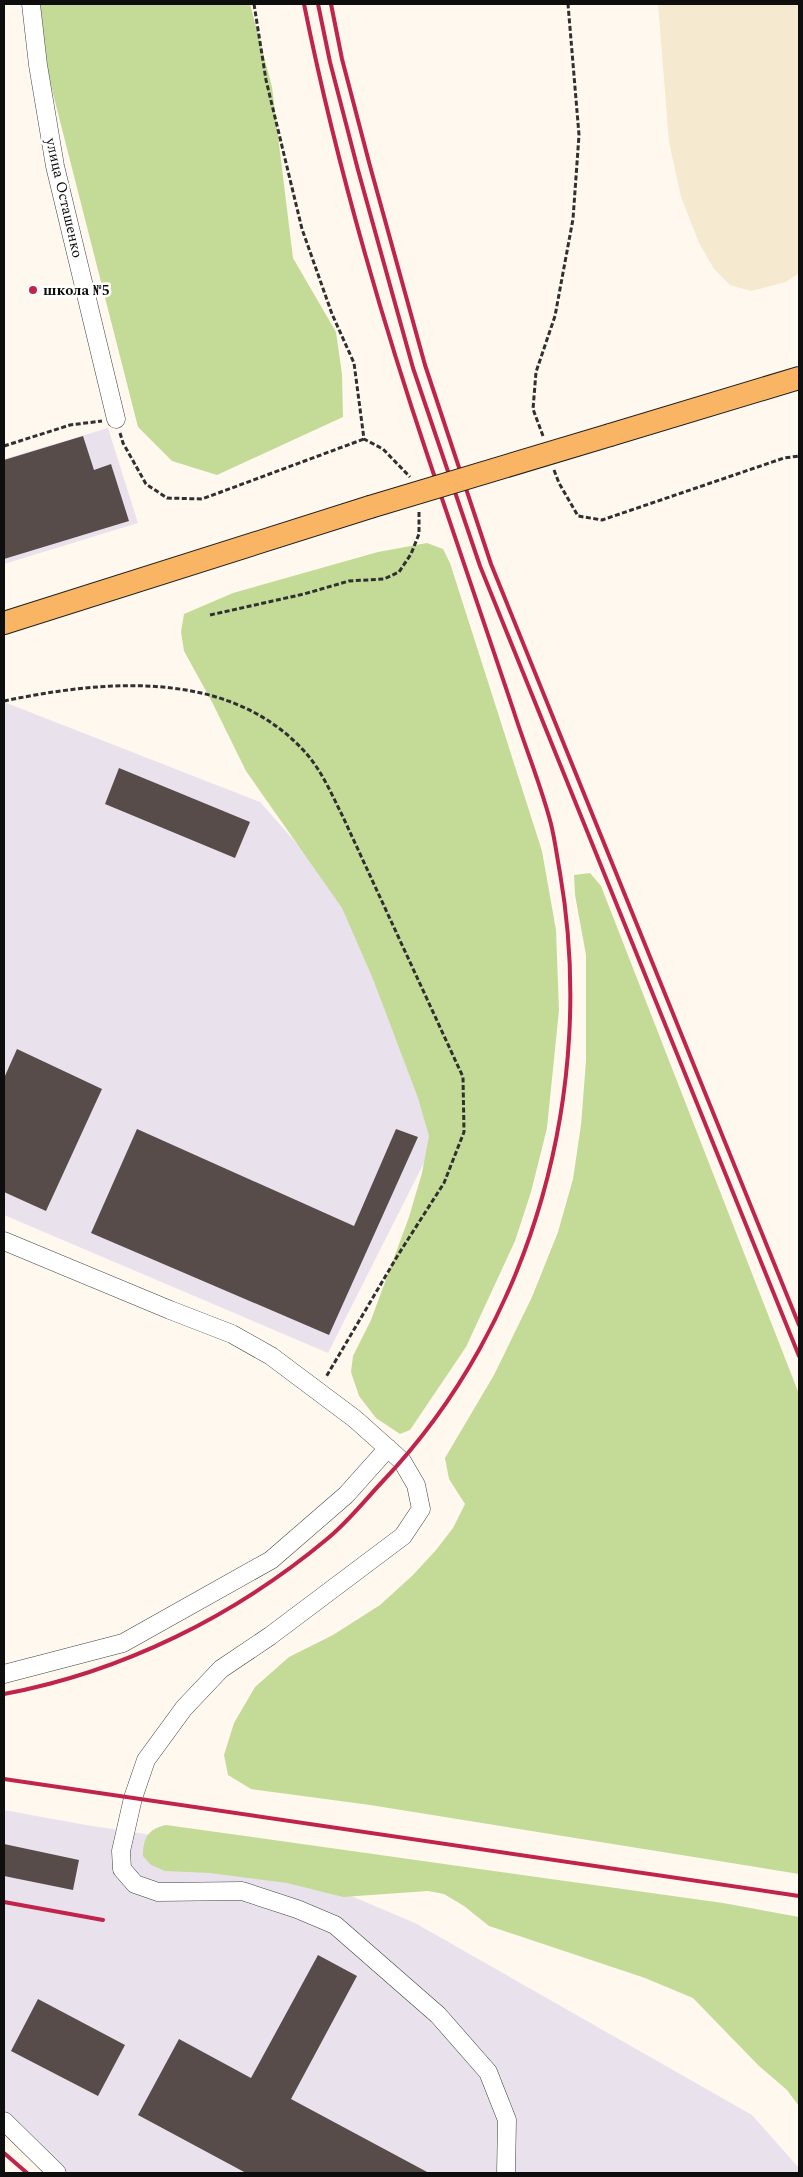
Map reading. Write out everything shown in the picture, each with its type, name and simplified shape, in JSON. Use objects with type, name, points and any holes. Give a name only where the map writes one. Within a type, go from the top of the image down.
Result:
[{"type":"main road","points":[[4,623],[370,507],[799,378]]},
{"type":"street","name":"улица Осташенко","points":[[31,4],[38,66],[55,166],[116,419]]},
{"type":"street","points":[[4,1241],[232,1334],[271,1356],[355,1419],[388,1448],[402,1461],[416,1485],[421,1509],[403,1536],[270,1636],[221,1669],[184,1708],[146,1760],[133,1798],[121,1851],[122,1869],[135,1884],[158,1892],[242,1891],[297,1909],[334,1925],[438,2015],[488,2072],[508,2120],[506,2173]]},
{"type":"street","points":[[4,1674],[123,1643],[271,1560],[346,1496],[388,1448]]},
{"type":"street","points":[[4,2121],[57,2173]]},
{"type":"path","points":[[254,4],[266,80],[302,229],[332,314],[354,363],[364,439]]},
{"type":"path","points":[[543,437],[534,409],[536,372],[555,316],[573,219],[579,135],[568,4]]},
{"type":"path","points":[[4,446],[70,425],[116,419],[123,443],[146,484],[167,498],[202,498],[364,439],[383,449],[405,470],[411,480]]},
{"type":"path","points":[[552,465],[558,483],[578,516],[602,520],[784,458],[799,456]]},
{"type":"path","points":[[210,615],[304,594],[349,581],[384,578],[399,572],[411,554],[419,534],[419,510],[417,503]]},
{"type":"path","points":[[4,701],[45,692],[126,684],[176,688],[229,700],[258,715],[281,732],[305,752],[325,780],[463,1077],[464,1132],[444,1183],[398,1255],[318,1390]]},
{"type":"shaded area","points":[[658,4],[799,4],[799,273],[786,282],[751,291],[730,285],[714,269],[699,243],[681,197],[669,142]]},
{"type":"shaded area","points":[[108,428],[138,523],[4,564],[4,459]]},
{"type":"shaded area","points":[[4,702],[260,802],[365,921],[435,1141],[328,1353],[4,1215]]},
{"type":"shaded area","points":[[4,1810],[86,1825],[238,1848],[415,1923],[752,2115],[799,2168],[799,2173],[58,2173],[4,2127]]},
{"type":"green space","points":[[40,4],[250,4],[272,87],[293,258],[336,332],[342,374],[343,417],[217,475],[172,461],[138,427],[49,78]]},
{"type":"green space","points":[[427,543],[443,549],[450,563],[542,851],[556,930],[559,1010],[547,1128],[531,1192],[515,1241],[466,1347],[410,1430],[400,1434],[376,1418],[359,1396],[351,1372],[353,1356],[371,1320],[409,1217],[422,1173],[429,1136],[418,1098],[373,979],[342,908],[246,771],[184,651],[181,632],[184,614],[233,593],[378,552]]},
{"type":"green space","points":[[590,873],[601,886],[799,1394],[799,1874],[370,1805],[251,1789],[228,1775],[224,1755],[234,1723],[255,1687],[289,1657],[333,1635],[380,1605],[413,1575],[436,1550],[453,1528],[465,1504],[449,1479],[445,1458],[494,1375],[532,1297],[558,1232],[573,1179],[581,1125],[586,1061],[586,955],[575,895],[574,875]]},
{"type":"green space","points":[[166,1825],[723,1903],[799,1917],[799,2106],[787,2090],[758,2065],[693,1998],[645,1978],[489,1926],[464,1906],[444,1894],[428,1891],[343,1897],[287,1883],[210,1873],[165,1871],[151,1865],[143,1856],[144,1844],[148,1835],[155,1829]]},
{"type":"building","points":[[83,436],[94,470],[111,464],[129,521],[4,559],[4,460]]},
{"type":"building","points":[[119,768],[250,822],[235,858],[105,804]]},
{"type":"building","points":[[17,1049],[102,1089],[46,1211],[4,1192],[4,1078]]},
{"type":"building","points":[[137,1129],[354,1226],[396,1129],[418,1137],[329,1335],[91,1233]]},
{"type":"building","points":[[4,1844],[79,1860],[73,1890],[4,1876]]},
{"type":"building","points":[[318,1955],[357,1976],[291,2099],[429,2173],[246,2173],[138,2115],[179,2039],[251,2078]]},
{"type":"building","points":[[38,1999],[125,2045],[98,2096],[11,2051]]},
{"type":"railway","points":[[4,1694],[48,1684],[91,1671],[134,1656],[175,1637],[254,1593],[292,1567],[327,1539],[349,1518],[383,1481],[435,1418],[480,1349],[515,1275],[542,1198],[560,1117],[569,1036],[569,954],[560,873],[552,830],[538,780],[393,348],[344,177],[304,4]]},
{"type":"railway","points":[[318,4],[330,62],[358,170],[413,368],[480,566],[799,1356]]},
{"type":"railway","points":[[331,4],[342,59],[425,365],[491,564],[799,1325]]},
{"type":"railway","points":[[4,1779],[799,1896]]},
{"type":"railway","points":[[4,1902],[103,1920]]},
{"type":"railway","points":[[4,2153],[27,2173]]},
{"type":"place","name":"школа №5","points":[[33,290]]}]
